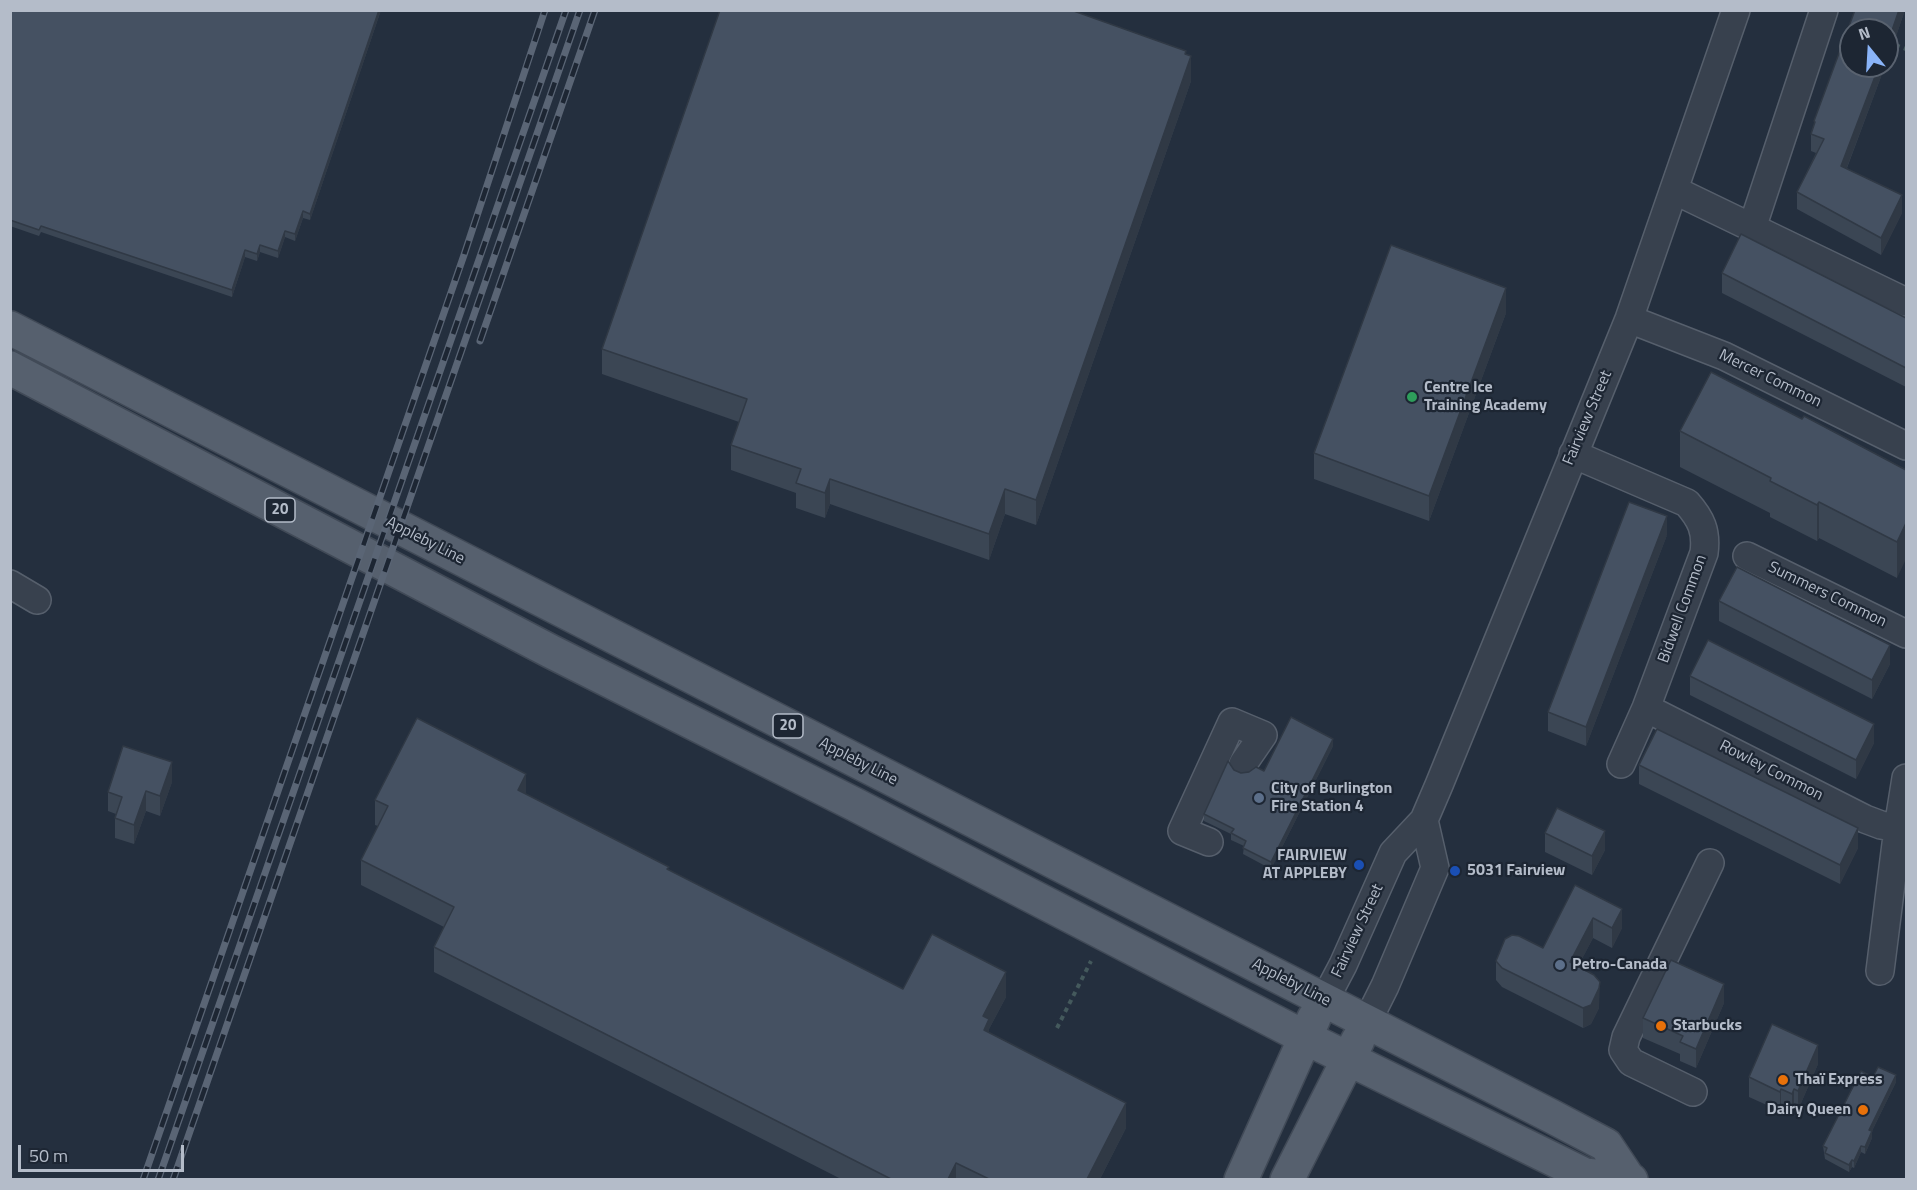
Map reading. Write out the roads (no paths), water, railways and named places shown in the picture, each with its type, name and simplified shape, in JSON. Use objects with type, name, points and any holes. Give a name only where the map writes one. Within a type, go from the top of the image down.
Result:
[{"type":"main road","name":"Appleby Line","points":[[10,328],[1606,1145],[1630,1179]]},
{"type":"main road","name":"Appleby Line","points":[[10,368],[550,651],[854,804],[1347,1059],[1585,1175],[1630,1179]]},
{"type":"main road","name":"Fairview Street","points":[[1241,1179],[1304,1037],[1324,1001]]},
{"type":"main road","points":[[1287,1179],[1367,1022]]},
{"type":"street","name":"Fairview Street","points":[[1324,1001],[1343,965],[1393,853],[1424,820],[1629,320],[1736,10]]},
{"type":"street","points":[[1752,228],[1824,10]]},
{"type":"street","points":[[1674,190],[1906,302]]},
{"type":"street","name":"Mercer Common","points":[[1629,320],[1724,356],[1906,446]]},
{"type":"street","name":"Bidwell Common","points":[[1573,454],[1688,503],[1699,517],[1705,530],[1704,553],[1646,708],[1621,764]]},
{"type":"street","name":"Summers Common","points":[[1747,556],[1906,634]]},
{"type":"street","points":[[10,584],[37,600]]},
{"type":"street","name":"Rowley Common","points":[[1646,708],[1865,819],[1898,828]]},
{"type":"street","points":[[1209,842],[1182,831],[1232,722],[1263,735],[1243,764]]},
{"type":"street","points":[[1880,971],[1906,778]]},
{"type":"street","points":[[1367,1022],[1385,986],[1435,868],[1424,820]]},
{"type":"street","points":[[1693,1092],[1631,1062],[1623,1050],[1626,1037],[1710,863]]},
{"type":"railway","points":[[143,1180],[464,255],[545,10]]},
{"type":"railway","points":[[158,1180],[566,10]]},
{"type":"railway","points":[[173,1180],[580,10]]},
{"type":"railway","points":[[480,341],[595,10]]},
{"type":"place","name":"Centre Ice Training Academy","points":[[1412,397]]},
{"type":"place","name":"City of Burlington Fire Station 4","points":[[1259,798]]},
{"type":"place","name":"FAIRVIEW AT APPLEBY","points":[[1359,865]]},
{"type":"place","name":"5031 Fairview","points":[[1455,871]]},
{"type":"place","name":"Petro-Canada","points":[[1560,965]]},
{"type":"place","name":"Starbucks","points":[[1661,1026]]},
{"type":"place","name":"Thaï Express","points":[[1783,1080]]},
{"type":"place","name":"Dairy Queen","points":[[1863,1110]]}]
